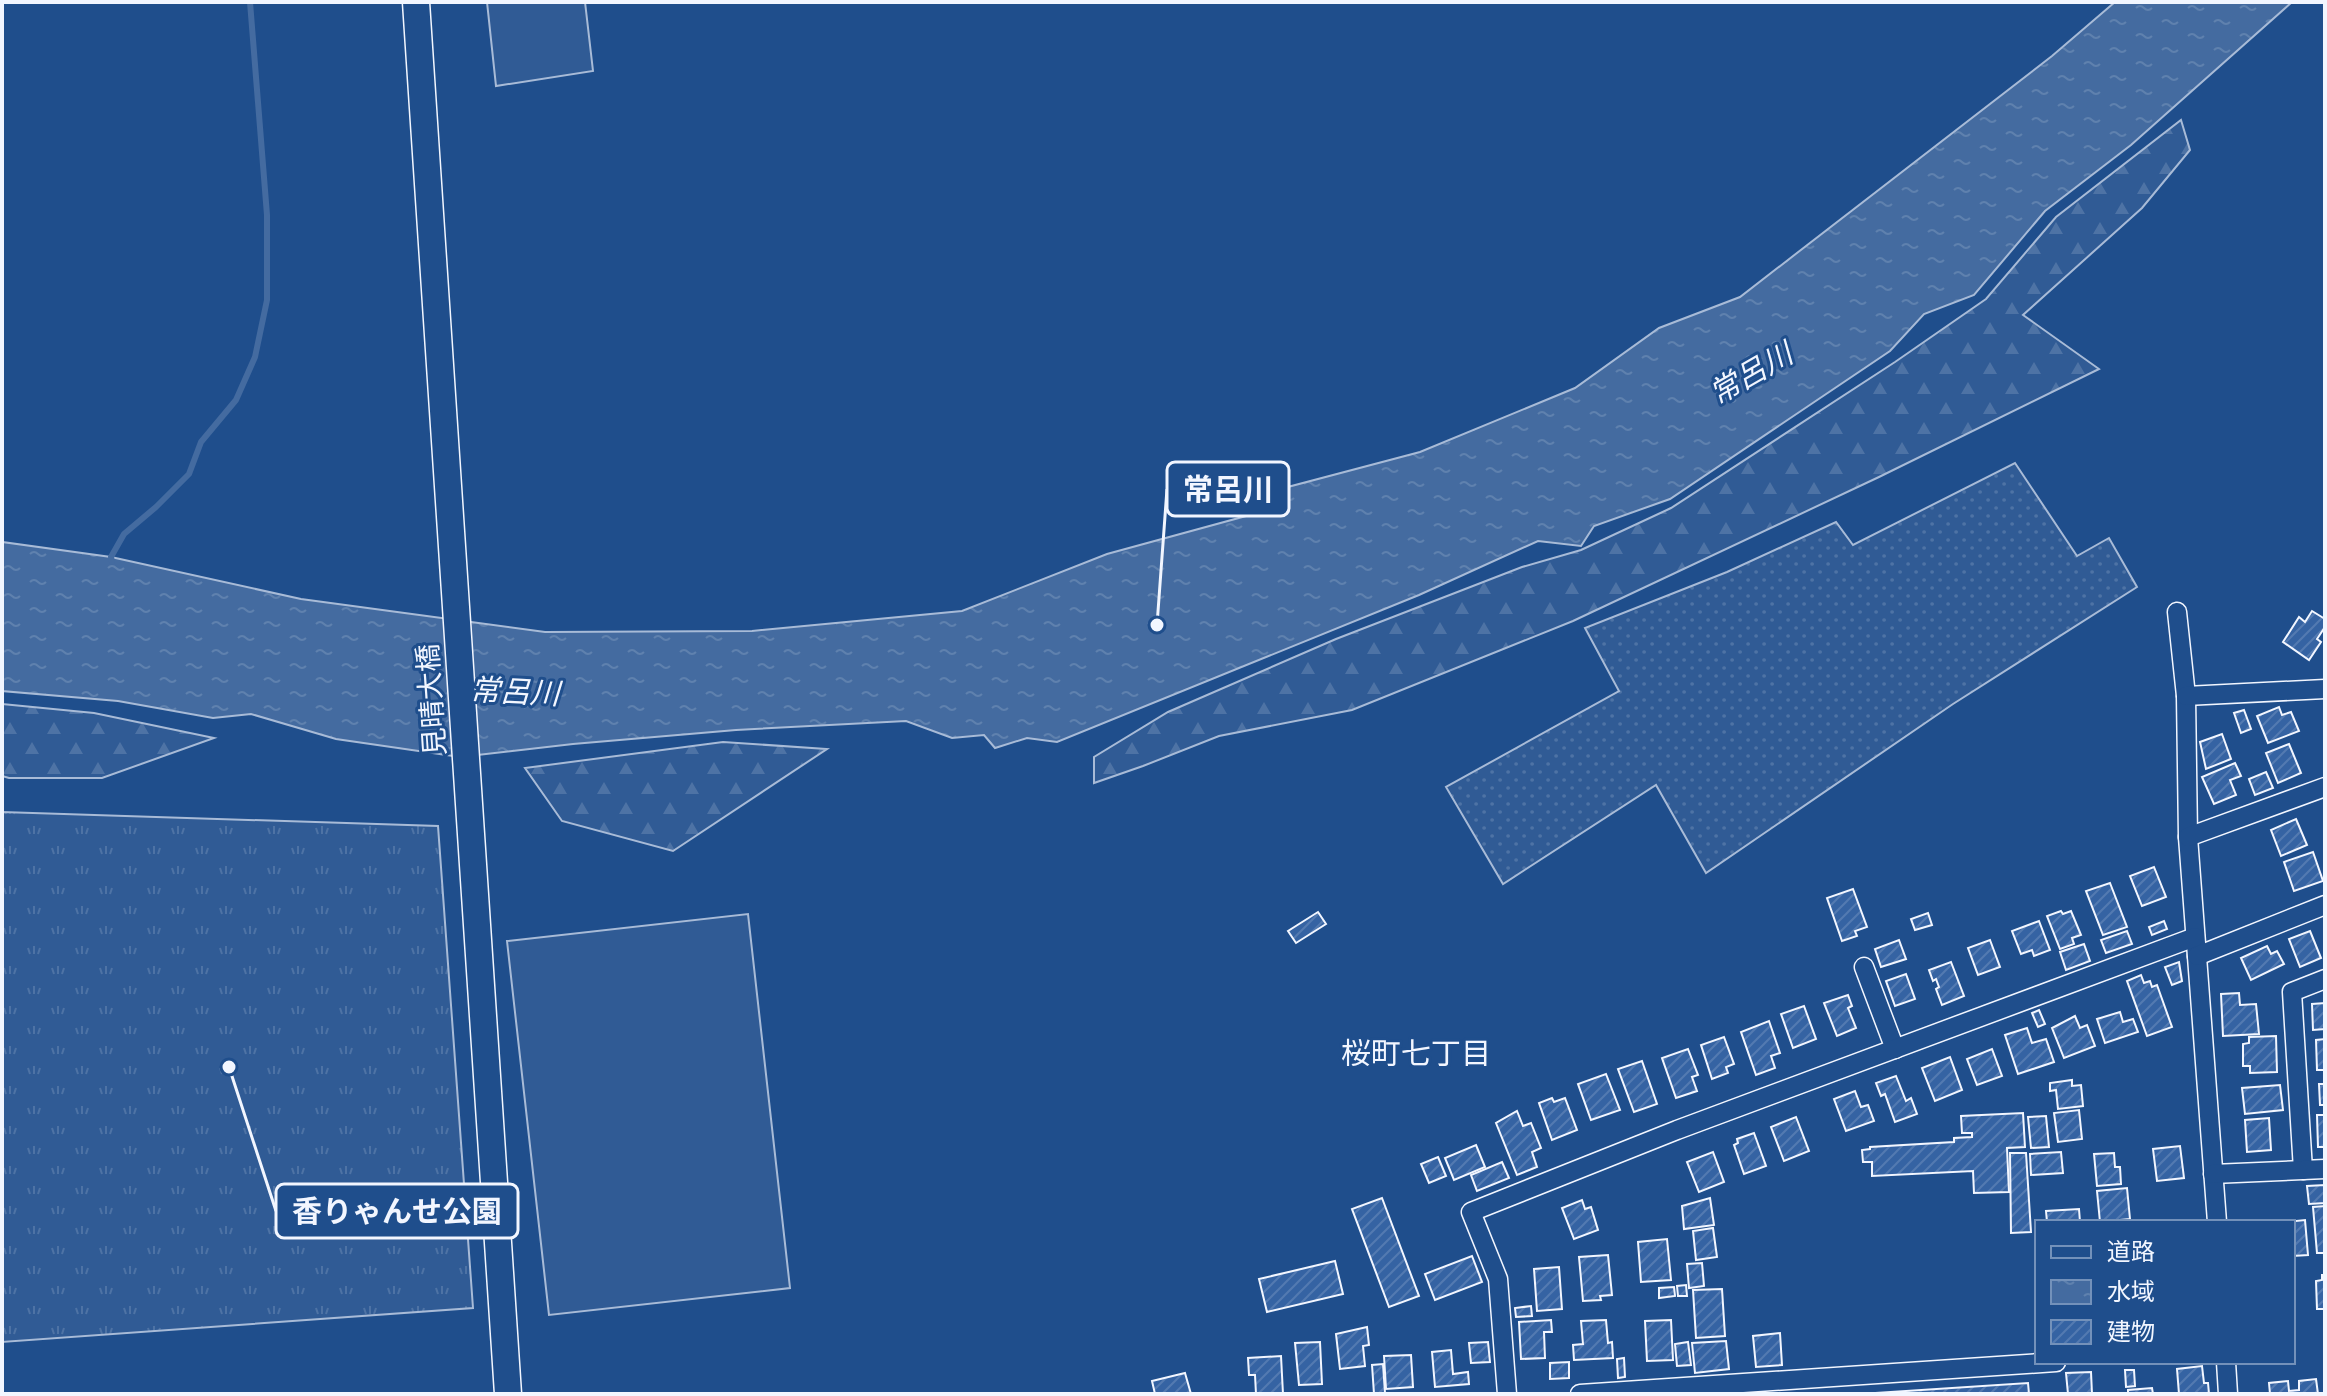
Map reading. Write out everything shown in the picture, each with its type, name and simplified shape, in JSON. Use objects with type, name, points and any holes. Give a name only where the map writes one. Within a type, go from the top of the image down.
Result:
[{"type":"main road","name":"見晴大橋","points":[[416,2],[508,1394]]},
{"type":"street","points":[[2177,612],[2186,696],[2188,837],[2217,1220]]},
{"type":"street","points":[[2186,696],[2325,689]]},
{"type":"street","points":[[2188,837],[2325,787]]},
{"type":"street","points":[[1507,1394],[1498,1279],[1471,1212],[1677,1130],[1895,1049],[2325,905]]},
{"type":"street","points":[[1864,967],[1895,1049]]},
{"type":"street","points":[[2303,1170],[2292,992],[2325,979]]},
{"type":"street","points":[[2213,1174],[2325,1169]]},
{"type":"street","points":[[1580,1394],[2035,1363]]},
{"type":"street","points":[[2226,1364],[2228,1394]]},
{"type":"green space","points":[[2181,120],[2190,150],[2142,208],[2023,315],[2099,369],[1573,621],[1352,710],[1219,736],[1094,783],[1094,757],[1168,712],[1336,639],[1522,567],[1581,550],[1671,508],[1986,299],[2056,217]]},
{"type":"green space","points":[[2015,463],[2077,556],[2109,538],[2137,587],[1953,704],[1706,873],[1656,785],[1503,884],[1446,787],[1619,691],[1585,628],[1727,572],[1836,522],[1853,545]]},
{"type":"green space","points":[[2,704],[94,713],[214,738],[102,778],[9,778],[2,776]]},
{"type":"green space","points":[[723,742],[827,749],[673,851],[562,821],[525,768]]},
{"type":"green space","points":[[2,812],[438,826],[473,1308],[2,1342]]},
{"type":"shaded area","points":[[487,2],[585,2],[593,71],[496,86]]},
{"type":"shaded area","points":[[748,914],[790,1288],[549,1315],[507,941]]},
{"type":"water","points":[[2115,2],[2292,2],[2131,145],[2045,211],[1974,295],[1924,314],[1890,351],[1670,499],[1594,526],[1581,546],[1538,541],[1419,595],[1057,742],[1027,738],[995,748],[984,735],[952,738],[906,721],[736,730],[460,757],[336,739],[251,714],[213,718],[118,701],[2,691],[2,542],[111,557],[301,599],[545,632],[752,631],[962,611],[1107,554],[1246,516],[1284,488],[1420,452],[1575,388],[1659,328],[1740,297],[2052,56]]},
{"type":"building","points":[[2312,611],[2325,619],[2325,627],[2317,639],[2321,642],[2309,660],[2283,642],[2299,617],[2305,622]]},
{"type":"building","points":[[2279,707],[2282,715],[2291,712],[2299,731],[2268,743],[2257,716]]},
{"type":"building","points":[[2244,710],[2251,729],[2241,733],[2234,713]]},
{"type":"building","points":[[2222,734],[2231,759],[2206,769],[2200,742]]},
{"type":"building","points":[[2289,744],[2301,773],[2278,783],[2266,753]]},
{"type":"building","points":[[2235,763],[2241,776],[2230,780],[2236,795],[2214,804],[2202,777]]},
{"type":"building","points":[[2266,772],[2273,788],[2255,795],[2249,779]]},
{"type":"building","points":[[2296,819],[2307,845],[2281,856],[2271,830]]},
{"type":"building","points":[[2313,852],[2323,881],[2294,891],[2284,862]]},
{"type":"building","points":[[2154,867],[2166,897],[2142,906],[2130,876]]},
{"type":"building","points":[[2110,883],[2127,927],[2103,935],[2086,891]]},
{"type":"building","points":[[1853,889],[1867,927],[1855,931],[1857,936],[1842,941],[1827,898]]},
{"type":"building","points":[[2061,911],[2063,914],[2071,911],[2081,935],[2072,938],[2074,944],[2060,949],[2047,916]]},
{"type":"building","points":[[1318,912],[1326,924],[1296,943],[1288,931]]},
{"type":"building","points":[[1928,913],[1932,925],[1915,930],[1911,919]]},
{"type":"building","points":[[2039,921],[2050,950],[2034,956],[2032,950],[2021,954],[2012,931]]},
{"type":"building","points":[[2164,921],[2167,929],[2152,935],[2149,927]]},
{"type":"building","points":[[2127,931],[2132,944],[2106,953],[2101,940]]},
{"type":"building","points":[[2310,931],[2321,958],[2300,967],[2289,939]]},
{"type":"building","points":[[1899,940],[1906,959],[1881,967],[1875,949]]},
{"type":"building","points":[[1990,940],[2000,967],[1978,975],[1968,948]]},
{"type":"building","points":[[2084,944],[2090,961],[2066,970],[2060,952]]},
{"type":"building","points":[[2267,946],[2271,954],[2277,951],[2284,964],[2251,980],[2241,958]]},
{"type":"building","points":[[1951,962],[1964,996],[1942,1005],[1936,989],[1939,987],[1929,970]]},
{"type":"building","points":[[2179,962],[2182,981],[2172,985],[2165,967]]},
{"type":"building","points":[[1906,974],[1915,999],[1895,1006],[1886,981]]},
{"type":"building","points":[[2141,975],[2144,983],[2150,981],[2152,987],[2157,985],[2172,1027],[2147,1036],[2127,981]]},
{"type":"building","points":[[2239,993],[2240,1005],[2256,1004],[2259,1034],[2223,1036],[2221,994]]},
{"type":"building","points":[[1848,995],[1852,1006],[1848,1008],[1856,1028],[1837,1036],[1824,1003]]},
{"type":"building","points":[[2325,1003],[2325,1029],[2313,1030],[2312,1004]]},
{"type":"building","points":[[1804,1006],[1816,1039],[1793,1048],[1781,1014]]},
{"type":"building","points":[[2039,1010],[2045,1024],[2038,1027],[2032,1013]]},
{"type":"building","points":[[2120,1012],[2123,1022],[2133,1019],[2138,1032],[2105,1043],[2097,1019]]},
{"type":"building","points":[[2075,1016],[2080,1028],[2087,1025],[2095,1046],[2064,1058],[2052,1028]]},
{"type":"building","points":[[1769,1021],[1780,1053],[1771,1056],[1775,1068],[1756,1075],[1741,1032]]},
{"type":"building","points":[[2027,1028],[2032,1043],[2046,1039],[2054,1062],[2018,1074],[2005,1035]]},
{"type":"building","points":[[2276,1036],[2277,1072],[2250,1073],[2250,1066],[2243,1066],[2243,1044],[2249,1043],[2249,1037]]},
{"type":"building","points":[[1724,1037],[1734,1064],[1726,1067],[1728,1073],[1712,1079],[1701,1045]]},
{"type":"building","points":[[2325,1039],[2325,1070],[2317,1070],[2316,1040]]},
{"type":"building","points":[[1688,1049],[1698,1075],[1692,1077],[1697,1091],[1676,1098],[1662,1058]]},
{"type":"building","points":[[1992,1049],[2002,1076],[1977,1085],[1967,1059]]},
{"type":"building","points":[[1950,1057],[1962,1090],[1935,1101],[1922,1068]]},
{"type":"building","points":[[1642,1061],[1657,1104],[1634,1112],[1618,1069]]},
{"type":"building","points":[[1606,1074],[1620,1110],[1591,1120],[1578,1084]]},
{"type":"building","points":[[1896,1076],[1906,1101],[1911,1098],[1917,1114],[1895,1122],[1885,1094],[1881,1096],[1876,1083]]},
{"type":"building","points":[[2072,1080],[2072,1086],[2081,1085],[2083,1106],[2058,1109],[2056,1090],[2050,1091],[2050,1083]]},
{"type":"building","points":[[2319,1084],[2325,1084],[2325,1105],[2320,1105]]},
{"type":"building","points":[[2280,1085],[2283,1110],[2245,1114],[2242,1088]]},
{"type":"building","points":[[1855,1091],[1861,1107],[1868,1105],[1874,1121],[1846,1131],[1834,1099]]},
{"type":"building","points":[[1552,1098],[1554,1102],[1565,1098],[1577,1130],[1552,1140],[1539,1103]]},
{"type":"building","points":[[2079,1110],[2082,1139],[2058,1142],[2054,1113]]},
{"type":"building","points":[[1517,1111],[1523,1126],[1531,1123],[1541,1148],[1532,1152],[1537,1167],[1517,1175],[1496,1123]]},
{"type":"building","points":[[2023,1113],[2025,1147],[2007,1148],[2009,1192],[1974,1193],[1973,1171],[1872,1176],[1872,1162],[1863,1162],[1862,1150],[1870,1147],[1954,1142],[1954,1138],[1972,1137],[1972,1133],[1962,1133],[1961,1116]]},
{"type":"building","points":[[2317,1115],[2325,1115],[2325,1147],[2318,1147]]},
{"type":"building","points":[[2046,1116],[2049,1147],[2031,1148],[2028,1117]]},
{"type":"building","points":[[1796,1117],[1809,1151],[1784,1161],[1771,1127]]},
{"type":"building","points":[[2269,1118],[2271,1150],[2247,1152],[2245,1120]]},
{"type":"building","points":[[1754,1133],[1766,1166],[1744,1174],[1734,1145],[1738,1143],[1737,1139]]},
{"type":"building","points":[[1476,1145],[1485,1167],[1454,1180],[1445,1158]]},
{"type":"building","points":[[2180,1146],[2184,1178],[2157,1181],[2153,1149]]},
{"type":"building","points":[[1713,1152],[1724,1182],[1699,1192],[1687,1162]]},
{"type":"building","points":[[2061,1152],[2063,1173],[2031,1175],[2030,1154]]},
{"type":"building","points":[[2010,1153],[2026,1153],[2031,1232],[2011,1233]]},
{"type":"building","points":[[2114,1153],[2115,1167],[2120,1167],[2121,1184],[2097,1186],[2094,1154]]},
{"type":"building","points":[[1438,1157],[1446,1176],[1429,1183],[1421,1164]]},
{"type":"building","points":[[1502,1162],[1509,1178],[1477,1191],[1471,1175]]},
{"type":"building","points":[[2325,1185],[2325,1203],[2309,1204],[2307,1186]]},
{"type":"building","points":[[2127,1188],[2130,1219],[2100,1220],[2097,1191]]},
{"type":"building","points":[[1382,1198],[1419,1296],[1389,1307],[1352,1209]]},
{"type":"building","points":[[1710,1198],[1714,1225],[1684,1229],[1682,1206]]},
{"type":"building","points":[[1582,1200],[1585,1209],[1591,1207],[1598,1230],[1574,1239],[1562,1208]]},
{"type":"building","points":[[2325,1206],[2325,1253],[2317,1253],[2313,1207]]},
{"type":"building","points":[[2079,1209],[2080,1220],[2047,1220],[2046,1211]]},
{"type":"building","points":[[2305,1220],[2308,1255],[2295,1256],[2295,1221]]},
{"type":"building","points":[[1713,1228],[1717,1257],[1696,1260],[1693,1231]]},
{"type":"building","points":[[1667,1239],[1671,1280],[1641,1282],[1638,1242]]},
{"type":"building","points":[[1608,1255],[1612,1295],[1600,1296],[1601,1300],[1583,1301],[1579,1257]]},
{"type":"building","points":[[1472,1256],[1482,1282],[1435,1300],[1425,1274]]},
{"type":"building","points":[[1335,1261],[1343,1294],[1267,1312],[1259,1279]]},
{"type":"building","points":[[1702,1263],[1704,1286],[1689,1288],[1687,1264]]},
{"type":"building","points":[[1559,1267],[1562,1309],[1537,1311],[1534,1269]]},
{"type":"building","points":[[2322,1275],[2325,1275],[2325,1309],[2317,1309],[2316,1281],[2322,1280]]},
{"type":"building","points":[[1686,1285],[1687,1296],[1678,1296],[1677,1286]]},
{"type":"building","points":[[1674,1287],[1675,1296],[1659,1298],[1659,1288]]},
{"type":"building","points":[[1722,1289],[1725,1336],[1696,1338],[1693,1290]]},
{"type":"building","points":[[1531,1306],[1532,1316],[1516,1317],[1515,1308]]},
{"type":"building","points":[[1551,1320],[1552,1332],[1544,1332],[1545,1358],[1521,1359],[1519,1322]]},
{"type":"building","points":[[1606,1320],[1613,1358],[1574,1360],[1573,1345],[1583,1344],[1581,1321]]},
{"type":"building","points":[[1671,1320],[1673,1360],[1647,1361],[1645,1321]]},
{"type":"building","points":[[1367,1327],[1369,1345],[1363,1346],[1365,1366],[1340,1369],[1336,1334]]},
{"type":"building","points":[[1780,1333],[1782,1365],[1756,1367],[1753,1336]]},
{"type":"building","points":[[1726,1341],[1729,1369],[1695,1373],[1692,1343]]},
{"type":"building","points":[[1320,1342],[1322,1384],[1299,1385],[1295,1343]]},
{"type":"building","points":[[1488,1342],[1490,1362],[1471,1363],[1469,1343]]},
{"type":"building","points":[[1688,1342],[1691,1365],[1677,1366],[1675,1344]]},
{"type":"building","points":[[1451,1350],[1453,1374],[1468,1372],[1469,1384],[1435,1387],[1432,1352]]},
{"type":"building","points":[[1411,1355],[1413,1387],[1386,1389],[1384,1356]]},
{"type":"building","points":[[1281,1356],[1283,1394],[1256,1394],[1255,1375],[1249,1375],[1248,1358]]},
{"type":"building","points":[[1624,1358],[1625,1377],[1618,1378],[1617,1359]]},
{"type":"building","points":[[1569,1362],[1569,1378],[1550,1379],[1550,1363]]},
{"type":"building","points":[[1383,1364],[1385,1393],[1374,1394],[1372,1365]]},
{"type":"building","points":[[2202,1366],[2209,1394],[2179,1394],[2177,1369]]},
{"type":"building","points":[[2125,1370],[2134,1370],[2135,1386],[2126,1387]]},
{"type":"building","points":[[2091,1372],[2092,1394],[2068,1394],[2066,1373]]},
{"type":"building","points":[[1185,1373],[1191,1394],[1155,1394],[1152,1381]]},
{"type":"building","points":[[2316,1379],[2318,1394],[2270,1394],[2269,1383],[2288,1381],[2289,1391],[2299,1390],[2299,1381]]},
{"type":"building","points":[[2028,1383],[2029,1394],[1860,1394]]},
{"type":"building","points":[[2152,1388],[2153,1394],[2128,1394],[2128,1390]]},
{"type":"waterway","points":[[112,562],[111,557],[124,534],[189,474],[201,442],[236,400],[255,357],[267,300],[267,215],[250,2]]},
{"type":"place","name":"常呂川","points":[[1157,625]]},
{"type":"place","name":"香りゃんせ公園","points":[[229,1067]]},
{"type":"district","name":"桜町七丁目","points":[[1416,1052]]}]
